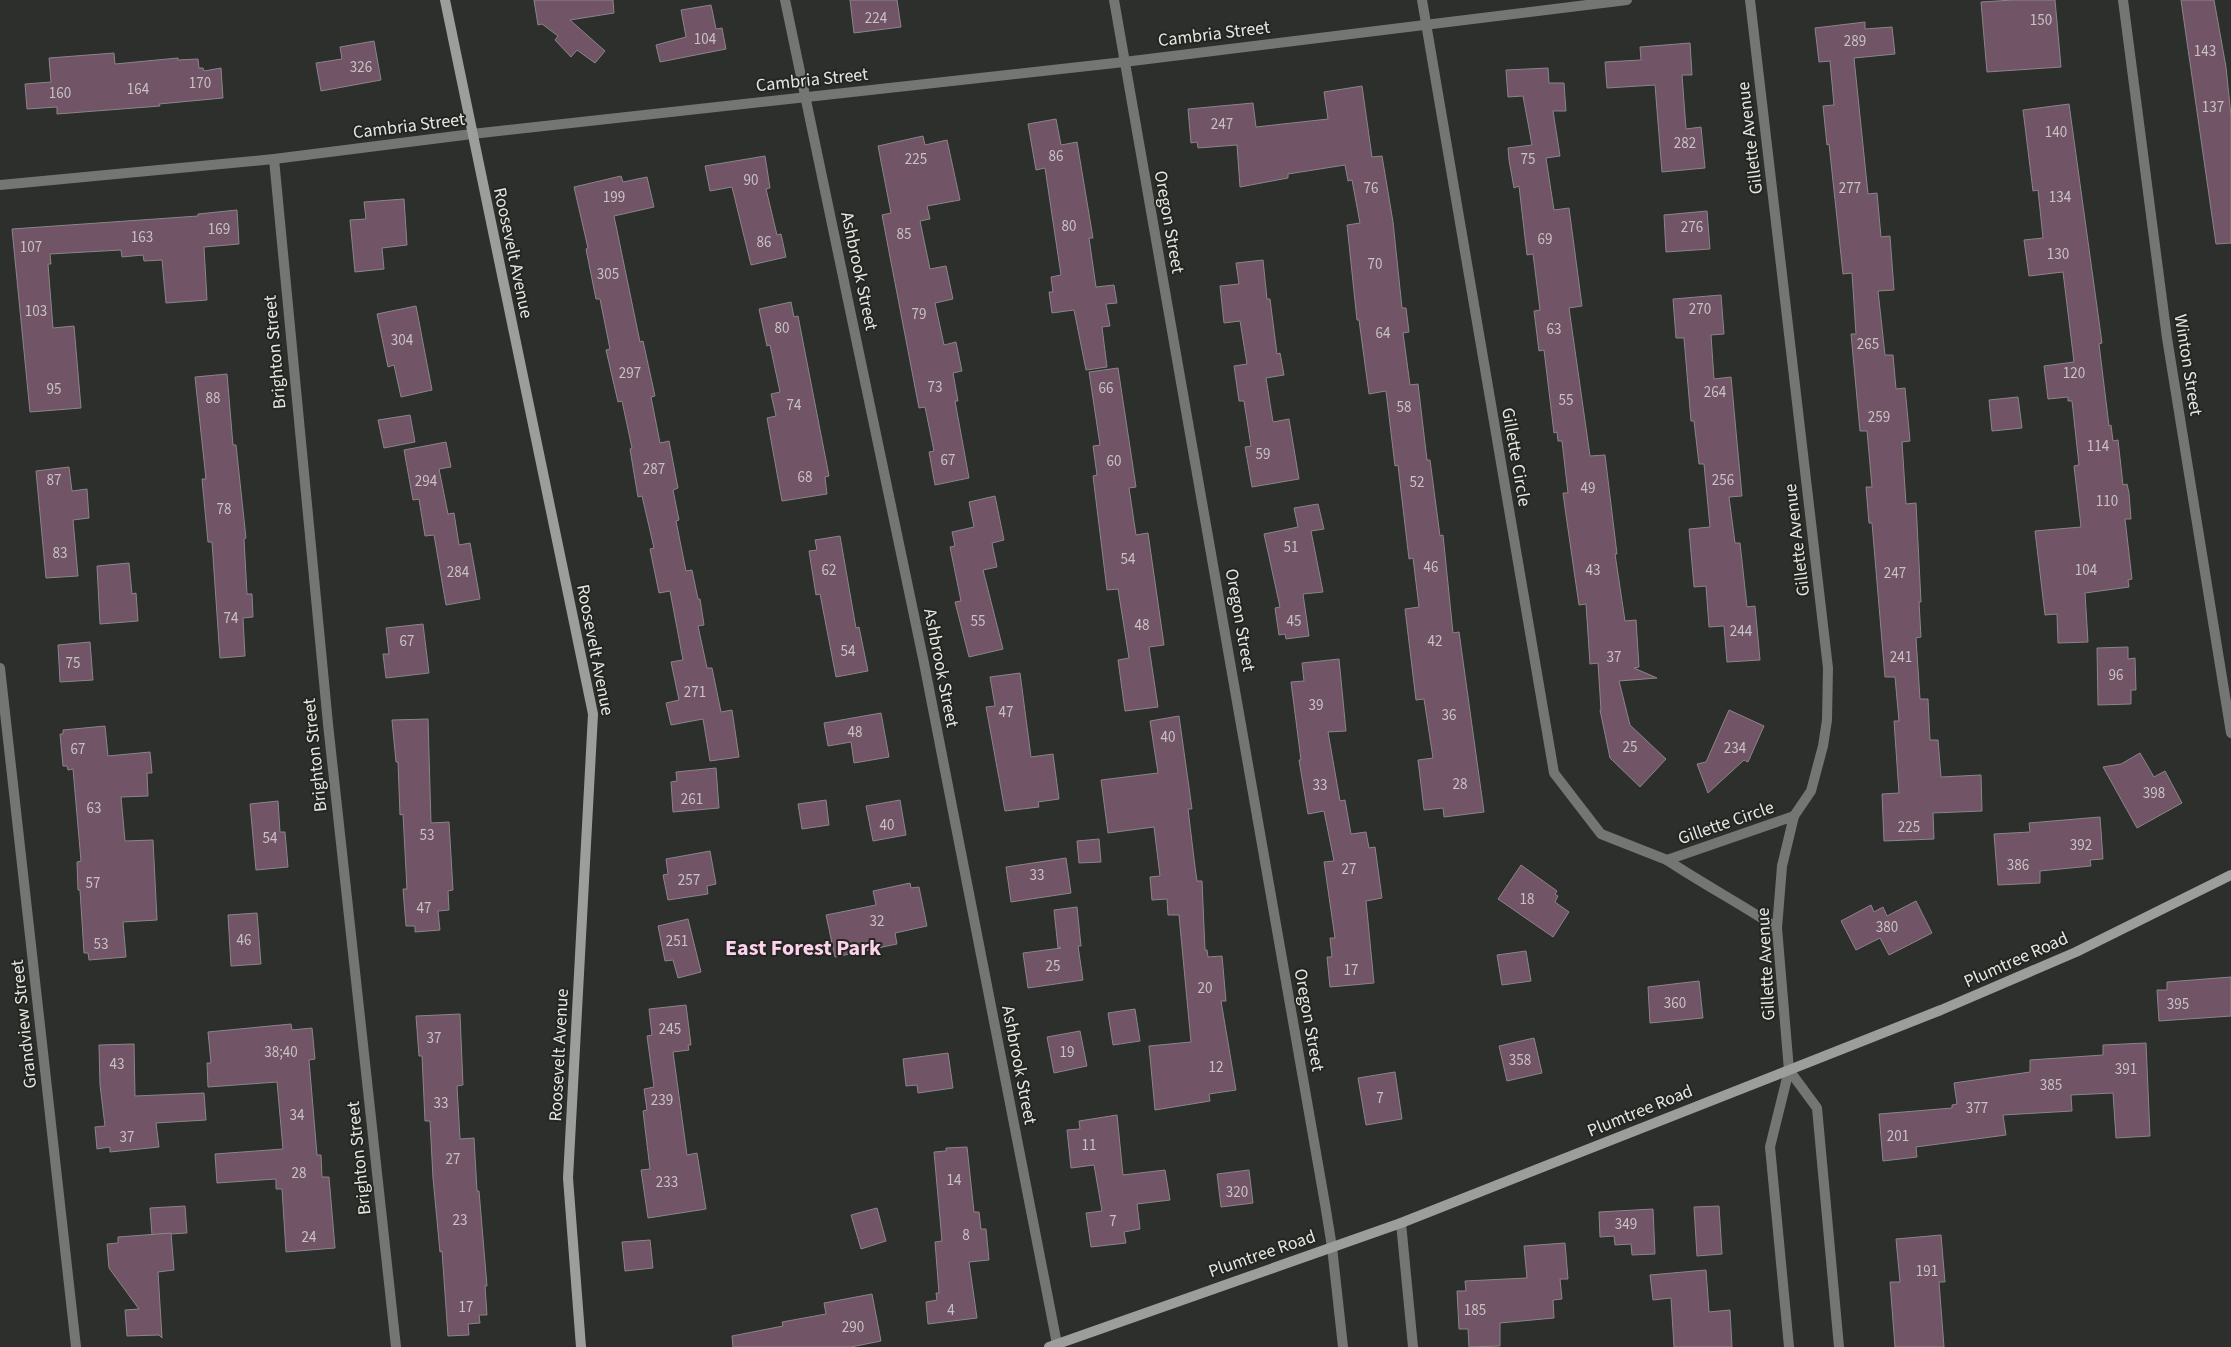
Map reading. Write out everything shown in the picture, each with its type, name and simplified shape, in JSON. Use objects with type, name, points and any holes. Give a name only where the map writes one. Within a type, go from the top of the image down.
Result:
[{"type":"street","name":"Roosevelt Avenue","points":[[445,0],[593,714],[568,1178],[581,1347]]},
{"type":"street","name":"Ashbrook Street","points":[[785,0],[924,663],[1053,1346]]},
{"type":"street","name":"Oregon Street","points":[[1114,0],[1332,1247],[1343,1347]]},
{"type":"street","name":"Gillette Circle","points":[[1422,0],[1554,772],[1601,834],[1667,860],[1704,884],[1745,906],[1777,928]]},
{"type":"street","name":"Cambria Street","points":[[0,186],[274,159],[472,134],[1124,62],[1627,0]]},
{"type":"street","name":"Gillette Avenue","points":[[1750,0],[1828,668],[1827,720],[1820,761],[1811,791],[1794,816],[1782,866],[1777,928],[1789,1070],[1770,1147],[1789,1347]]},
{"type":"street","name":"Winton Street","points":[[2123,0],[2167,338],[2231,733]]},
{"type":"street","name":"Brighton Street","points":[[274,159],[328,724],[396,1347]]},
{"type":"street","name":"Grandview Street","points":[[0,668],[76,1347]]},
{"type":"street","name":"Gillette Circle","points":[[1667,860],[1794,816]]},
{"type":"street","name":"Plumtree Road","points":[[1053,1346],[1401,1223],[1941,1010],[2076,952],[2231,875]]},
{"type":"street","points":[[1789,1070],[1817,1108],[1839,1347]]},
{"type":"street","points":[[1401,1223],[1413,1347]]},
{"type":"building","points":[[534,0],[613,0],[614,13],[570,20],[605,51],[595,63],[577,50],[571,57],[555,40],[558,36],[542,24],[538,25]]},
{"type":"building","points":[[850,0],[897,0],[901,27],[854,33]]},
{"type":"building","points":[[2055,0],[2061,67],[1987,72],[1981,2]]},
{"type":"building","points":[[2181,0],[2214,0],[2226,67],[2231,116],[2231,243],[2216,244]]},
{"type":"building","points":[[711,5],[716,29],[722,28],[726,49],[660,62],[656,45],[686,37],[681,10]]},
{"type":"building","points":[[1865,22],[1865,29],[1892,27],[1895,54],[1854,58],[1868,194],[1877,193],[1881,237],[1890,236],[1894,290],[1878,291],[1885,355],[1893,355],[1896,389],[1905,388],[1910,441],[1902,442],[1906,504],[1916,503],[1921,602],[1919,602],[1921,637],[1916,638],[1920,699],[1928,699],[1930,740],[1938,740],[1941,777],[1981,775],[1982,811],[1933,813],[1934,839],[1884,841],[1882,794],[1899,793],[1894,721],[1899,721],[1895,677],[1885,677],[1872,523],[1869,523],[1866,487],[1872,487],[1867,431],[1860,431],[1851,334],[1856,334],[1852,273],[1843,274],[1829,144],[1827,145],[1823,106],[1834,105],[1830,61],[1819,62],[1815,28]]},
{"type":"building","points":[[374,41],[381,80],[321,91],[316,63],[342,59],[340,47]]},
{"type":"building","points":[[1690,43],[1692,75],[1682,75],[1686,129],[1701,127],[1705,168],[1662,172],[1655,85],[1607,88],[1605,62],[1641,60],[1640,47]]},
{"type":"building","points":[[114,53],[115,64],[178,58],[178,60],[198,59],[199,68],[203,68],[204,71],[221,68],[223,98],[159,104],[160,106],[57,114],[57,107],[27,109],[25,84],[51,82],[49,58]]},
{"type":"building","points":[[1548,68],[1549,83],[1564,83],[1566,111],[1553,111],[1560,156],[1546,158],[1554,210],[1569,208],[1582,306],[1569,308],[1590,456],[1605,455],[1617,554],[1615,554],[1625,621],[1636,620],[1639,667],[1634,668],[1657,678],[1619,681],[1630,725],[1666,759],[1640,787],[1610,758],[1600,710],[1598,663],[1590,664],[1586,604],[1579,605],[1563,493],[1568,493],[1562,441],[1558,441],[1557,432],[1554,433],[1544,350],[1539,351],[1534,311],[1540,310],[1533,254],[1527,255],[1519,186],[1514,188],[1509,160],[1508,148],[1532,145],[1523,96],[1508,97],[1506,70]]},
{"type":"building","points":[[1362,86],[1372,157],[1382,156],[1393,222],[1402,308],[1406,308],[1409,332],[1403,333],[1410,385],[1418,384],[1427,460],[1430,460],[1440,536],[1443,535],[1453,633],[1459,632],[1484,812],[1444,817],[1443,808],[1424,810],[1418,760],[1433,758],[1424,699],[1416,700],[1405,609],[1419,607],[1413,558],[1409,559],[1398,465],[1395,466],[1386,391],[1369,394],[1359,320],[1357,320],[1347,225],[1360,223],[1352,180],[1348,181],[1345,165],[1288,174],[1288,178],[1240,187],[1237,145],[1198,148],[1197,142],[1191,143],[1188,109],[1253,103],[1256,127],[1328,119],[1324,92]]},
{"type":"building","points":[[2069,104],[2102,343],[2099,344],[2109,426],[2111,425],[2113,441],[2118,440],[2123,485],[2127,484],[2129,493],[2131,519],[2125,519],[2132,579],[2128,580],[2129,587],[2085,593],[2088,642],[2058,643],[2057,614],[2045,615],[2035,531],[2081,527],[2074,466],[2079,465],[2072,401],[2068,401],[2068,397],[2048,399],[2044,366],[2074,362],[2063,272],[2029,276],[2024,240],[2043,238],[2038,190],[2033,191],[2023,110]]},
{"type":"building","points":[[1056,119],[1061,145],[1077,142],[1093,238],[1089,238],[1096,287],[1114,285],[1117,303],[1106,304],[1110,326],[1102,327],[1107,367],[1086,370],[1074,310],[1052,313],[1049,292],[1053,292],[1051,277],[1061,275],[1045,168],[1036,170],[1028,124]]},
{"type":"building","points":[[923,136],[925,145],[947,140],[960,200],[927,206],[930,219],[920,221],[930,269],[946,266],[953,299],[935,303],[944,345],[956,342],[962,371],[953,373],[958,401],[955,401],[969,478],[935,485],[929,452],[934,451],[925,407],[919,408],[882,215],[891,213],[878,146]]},
{"type":"building","points":[[765,156],[770,188],[766,189],[777,235],[781,234],[786,257],[751,265],[732,187],[710,191],[705,166]]},
{"type":"building","points":[[621,176],[623,182],[647,177],[654,207],[614,216],[640,342],[643,341],[655,396],[651,397],[660,443],[669,441],[678,488],[673,490],[679,520],[676,521],[686,571],[692,570],[698,599],[700,599],[704,625],[698,626],[707,668],[712,668],[721,712],[732,710],[739,757],[710,761],[703,719],[671,725],[666,703],[679,700],[671,662],[683,660],[670,591],[659,593],[650,549],[654,548],[642,496],[638,497],[630,449],[632,448],[622,401],[618,402],[606,350],[610,349],[600,299],[596,299],[586,249],[588,248],[574,187]]},
{"type":"building","points":[[404,199],[407,245],[382,248],[384,269],[355,272],[350,220],[366,219],[364,202]]},
{"type":"building","points":[[237,210],[239,244],[204,247],[207,300],[166,303],[162,260],[144,261],[143,255],[122,257],[121,250],[50,254],[51,264],[48,264],[53,328],[74,326],[81,408],[30,412],[12,229],[198,216],[198,214]]},
{"type":"building","points":[[1707,211],[1710,249],[1666,252],[1664,215]]},
{"type":"building","points":[[1263,260],[1267,299],[1270,299],[1277,354],[1280,353],[1284,375],[1266,378],[1273,422],[1289,419],[1299,479],[1252,487],[1245,447],[1251,446],[1244,401],[1239,401],[1234,366],[1247,364],[1240,321],[1224,323],[1220,286],[1239,284],[1236,263]]},
{"type":"building","points":[[1721,295],[1724,334],[1711,335],[1714,379],[1731,377],[1742,496],[1729,497],[1735,543],[1740,543],[1747,607],[1755,606],[1760,660],[1727,662],[1724,626],[1709,627],[1706,586],[1694,587],[1689,529],[1710,527],[1704,464],[1699,464],[1694,421],[1691,421],[1684,338],[1676,338],[1673,299]]},
{"type":"building","points":[[791,302],[794,317],[798,316],[829,476],[825,477],[827,494],[782,501],[767,418],[776,416],[771,394],[780,392],[770,345],[767,346],[759,309]]},
{"type":"building","points":[[416,306],[432,390],[401,397],[394,365],[388,367],[377,314]]},
{"type":"building","points":[[1118,368],[1136,487],[1129,488],[1136,535],[1148,533],[1164,645],[1149,647],[1158,707],[1125,711],[1118,660],[1129,658],[1118,589],[1107,590],[1093,476],[1097,475],[1093,446],[1100,445],[1089,372]]},
{"type":"building","points":[[227,374],[233,445],[236,445],[246,538],[244,539],[247,594],[252,594],[253,617],[243,618],[245,656],[220,658],[212,542],[208,542],[202,479],[206,479],[195,377]]},
{"type":"building","points":[[2018,397],[2022,428],[1992,431],[1989,400]]},
{"type":"building","points":[[410,415],[415,442],[384,448],[378,420]]},
{"type":"building","points":[[446,442],[451,467],[439,469],[448,514],[454,513],[459,545],[470,543],[480,599],[446,605],[434,535],[425,536],[419,499],[413,500],[404,450]]},
{"type":"building","points":[[69,467],[72,491],[87,489],[89,518],[73,520],[78,576],[46,578],[36,471]]},
{"type":"building","points":[[995,496],[1004,540],[992,543],[997,567],[983,570],[1003,649],[969,657],[955,602],[961,601],[950,547],[955,546],[952,532],[974,527],[969,502]]},
{"type":"building","points":[[1318,504],[1324,529],[1311,531],[1323,592],[1303,594],[1309,636],[1286,639],[1285,634],[1279,635],[1275,608],[1280,607],[1264,534],[1298,527],[1294,508]]},
{"type":"building","points":[[840,536],[856,628],[859,627],[868,671],[836,677],[820,594],[816,595],[809,551],[817,550],[815,540]]},
{"type":"building","points":[[129,563],[132,594],[136,593],[138,621],[100,624],[97,566]]},
{"type":"building","points":[[423,624],[429,673],[386,678],[383,654],[389,654],[386,628]]},
{"type":"building","points":[[90,642],[93,680],[60,682],[58,645]]},
{"type":"building","points":[[2128,647],[2128,659],[2135,658],[2136,690],[2131,690],[2131,704],[2098,705],[2097,648]]},
{"type":"building","points":[[1339,659],[1346,731],[1328,732],[1340,801],[1345,800],[1351,834],[1366,832],[1369,848],[1375,847],[1382,898],[1366,901],[1374,983],[1330,987],[1327,957],[1332,957],[1330,938],[1335,938],[1324,862],[1334,861],[1324,811],[1308,814],[1299,760],[1301,760],[1291,682],[1304,681],[1302,663]]},
{"type":"building","points":[[1020,673],[1031,757],[1053,754],[1059,799],[1038,802],[1039,807],[1005,811],[986,707],[995,706],[990,677]]},
{"type":"building","points":[[1729,710],[1764,726],[1748,762],[1744,760],[1708,793],[1697,764],[1706,762]]},
{"type":"building","points":[[881,713],[889,757],[854,763],[851,742],[828,746],[824,723]]},
{"type":"building","points":[[1179,716],[1192,809],[1188,809],[1195,867],[1197,881],[1202,881],[1205,950],[1207,950],[1208,957],[1222,956],[1226,1001],[1221,1001],[1236,1090],[1209,1094],[1210,1101],[1155,1110],[1149,1046],[1191,1042],[1179,915],[1168,915],[1167,899],[1152,900],[1150,877],[1160,876],[1154,827],[1108,833],[1101,780],[1158,773],[1150,721]]},
{"type":"building","points":[[428,719],[431,823],[449,822],[453,890],[448,891],[449,910],[438,911],[440,930],[415,932],[415,926],[406,926],[403,889],[407,889],[403,814],[400,815],[398,762],[396,762],[392,720]]},
{"type":"building","points":[[105,726],[108,756],[150,752],[152,773],[147,773],[148,796],[121,797],[125,841],[153,840],[157,920],[123,922],[126,957],[89,960],[88,953],[84,953],[80,890],[78,890],[77,862],[81,861],[73,769],[68,770],[67,766],[63,766],[60,734],[63,734],[63,730]]},
{"type":"building","points":[[2140,753],[2154,777],[2165,771],[2182,803],[2137,828],[2103,767],[2121,764]]},
{"type":"building","points":[[716,768],[719,808],[673,812],[671,782],[677,781],[676,772]]},
{"type":"building","points":[[826,800],[829,825],[802,829],[798,804]]},
{"type":"building","points":[[900,800],[906,835],[873,841],[866,806]]},
{"type":"building","points":[[278,801],[280,832],[285,832],[288,867],[256,870],[250,804]]},
{"type":"building","points":[[2100,817],[2103,859],[2090,860],[2091,866],[2040,871],[2040,883],[1998,885],[1994,834],[2030,832],[2029,823]]},
{"type":"building","points":[[1099,839],[1101,862],[1079,863],[1077,841]]},
{"type":"building","points":[[710,851],[716,884],[707,886],[708,894],[668,900],[663,875],[668,874],[666,859]]},
{"type":"building","points":[[1066,858],[1071,893],[1011,902],[1006,867]]},
{"type":"building","points":[[1521,865],[1557,891],[1555,894],[1558,896],[1555,902],[1569,912],[1553,937],[1498,899]]},
{"type":"building","points":[[910,883],[911,888],[919,887],[927,926],[895,933],[897,944],[835,957],[826,915],[876,905],[873,891]]},
{"type":"building","points":[[1916,901],[1932,933],[1889,955],[1880,938],[1856,950],[1841,921],[1871,905],[1874,912],[1883,907],[1887,916]]},
{"type":"building","points":[[1077,907],[1081,946],[1078,946],[1083,980],[1028,988],[1023,953],[1061,948],[1058,948],[1054,910]]},
{"type":"building","points":[[257,913],[261,964],[231,966],[228,915]]},
{"type":"building","points":[[688,919],[701,972],[678,978],[673,960],[665,961],[658,926]]},
{"type":"building","points":[[1526,951],[1531,981],[1502,985],[1497,955]]},
{"type":"building","points":[[2231,977],[2231,1016],[2159,1021],[2157,990],[2167,990],[2167,982]]},
{"type":"building","points":[[1699,981],[1703,1018],[1650,1023],[1648,987]]},
{"type":"building","points":[[686,1005],[691,1045],[688,1045],[689,1050],[673,1052],[687,1155],[697,1153],[706,1209],[648,1218],[641,1170],[650,1169],[643,1111],[647,1110],[644,1089],[654,1087],[647,1036],[652,1035],[649,1009]]},
{"type":"building","points":[[1135,1009],[1140,1041],[1113,1045],[1108,1013]]},
{"type":"building","points":[[460,1014],[463,1085],[457,1086],[460,1139],[474,1138],[477,1191],[479,1191],[487,1286],[485,1286],[487,1315],[479,1315],[480,1323],[468,1324],[469,1335],[448,1336],[442,1251],[440,1252],[433,1178],[430,1121],[425,1121],[422,1056],[419,1056],[416,1016]]},
{"type":"building","points":[[291,1024],[292,1030],[312,1028],[315,1059],[309,1060],[317,1155],[321,1155],[322,1177],[329,1177],[335,1248],[286,1252],[282,1189],[276,1189],[276,1179],[217,1183],[215,1154],[283,1149],[277,1082],[208,1087],[207,1063],[211,1063],[208,1032]]},
{"type":"building","points":[[1080,1031],[1087,1066],[1054,1073],[1047,1037]]},
{"type":"building","points":[[1534,1038],[1542,1073],[1507,1081],[1499,1046]]},
{"type":"building","points":[[2146,1043],[2150,1136],[2116,1138],[2113,1093],[2071,1095],[2072,1111],[2003,1115],[2006,1135],[1916,1147],[1917,1157],[1883,1161],[1879,1114],[1952,1108],[1952,1105],[1957,1104],[1954,1083],[2030,1072],[2030,1060],[2103,1055],[2103,1045]]},
{"type":"building","points":[[134,1044],[135,1096],[204,1093],[206,1120],[156,1123],[159,1147],[110,1152],[110,1147],[97,1149],[95,1127],[105,1126],[100,1085],[99,1045]]},
{"type":"building","points":[[948,1053],[953,1088],[918,1093],[917,1085],[906,1086],[903,1059]]},
{"type":"building","points":[[1395,1072],[1402,1119],[1366,1125],[1358,1078]]},
{"type":"building","points":[[1117,1115],[1123,1175],[1165,1170],[1170,1200],[1137,1204],[1140,1229],[1124,1232],[1126,1243],[1091,1247],[1086,1213],[1102,1211],[1094,1165],[1071,1168],[1067,1130],[1080,1129],[1079,1121]]},
{"type":"building","points":[[967,1147],[974,1212],[979,1212],[981,1229],[986,1229],[989,1260],[969,1262],[977,1318],[928,1324],[926,1302],[937,1300],[936,1293],[939,1293],[935,1242],[942,1241],[934,1152],[946,1151],[946,1148]]},
{"type":"building","points":[[1249,1170],[1253,1203],[1221,1207],[1217,1174]]},
{"type":"building","points":[[185,1206],[187,1233],[152,1235],[150,1208]]},
{"type":"building","points":[[1719,1206],[1722,1254],[1697,1256],[1694,1207]]},
{"type":"building","points":[[877,1208],[886,1241],[861,1249],[851,1215]]},
{"type":"building","points":[[1653,1209],[1655,1254],[1632,1255],[1631,1244],[1615,1245],[1614,1236],[1600,1237],[1599,1212]]},
{"type":"building","points":[[171,1233],[174,1270],[158,1272],[162,1338],[159,1335],[127,1336],[125,1310],[139,1309],[109,1268],[107,1244],[118,1243],[118,1237]]},
{"type":"building","points":[[1941,1235],[1945,1282],[1939,1282],[1944,1347],[1895,1347],[1890,1282],[1900,1282],[1896,1239]]},
{"type":"building","points":[[650,1240],[653,1268],[625,1271],[622,1242]]},
{"type":"building","points":[[1565,1243],[1568,1279],[1560,1279],[1562,1299],[1553,1300],[1554,1318],[1500,1323],[1500,1346],[1469,1347],[1468,1329],[1459,1329],[1457,1291],[1466,1291],[1465,1281],[1527,1278],[1524,1246]]},
{"type":"building","points":[[1706,1270],[1709,1312],[1730,1310],[1732,1347],[1674,1347],[1671,1298],[1653,1300],[1650,1275]]},
{"type":"building","points":[[872,1294],[881,1341],[851,1347],[733,1347],[732,1336],[783,1326],[782,1322],[826,1314],[824,1303]]},
{"type":"district","name":"East Forest Park","points":[[803,948]]}]
